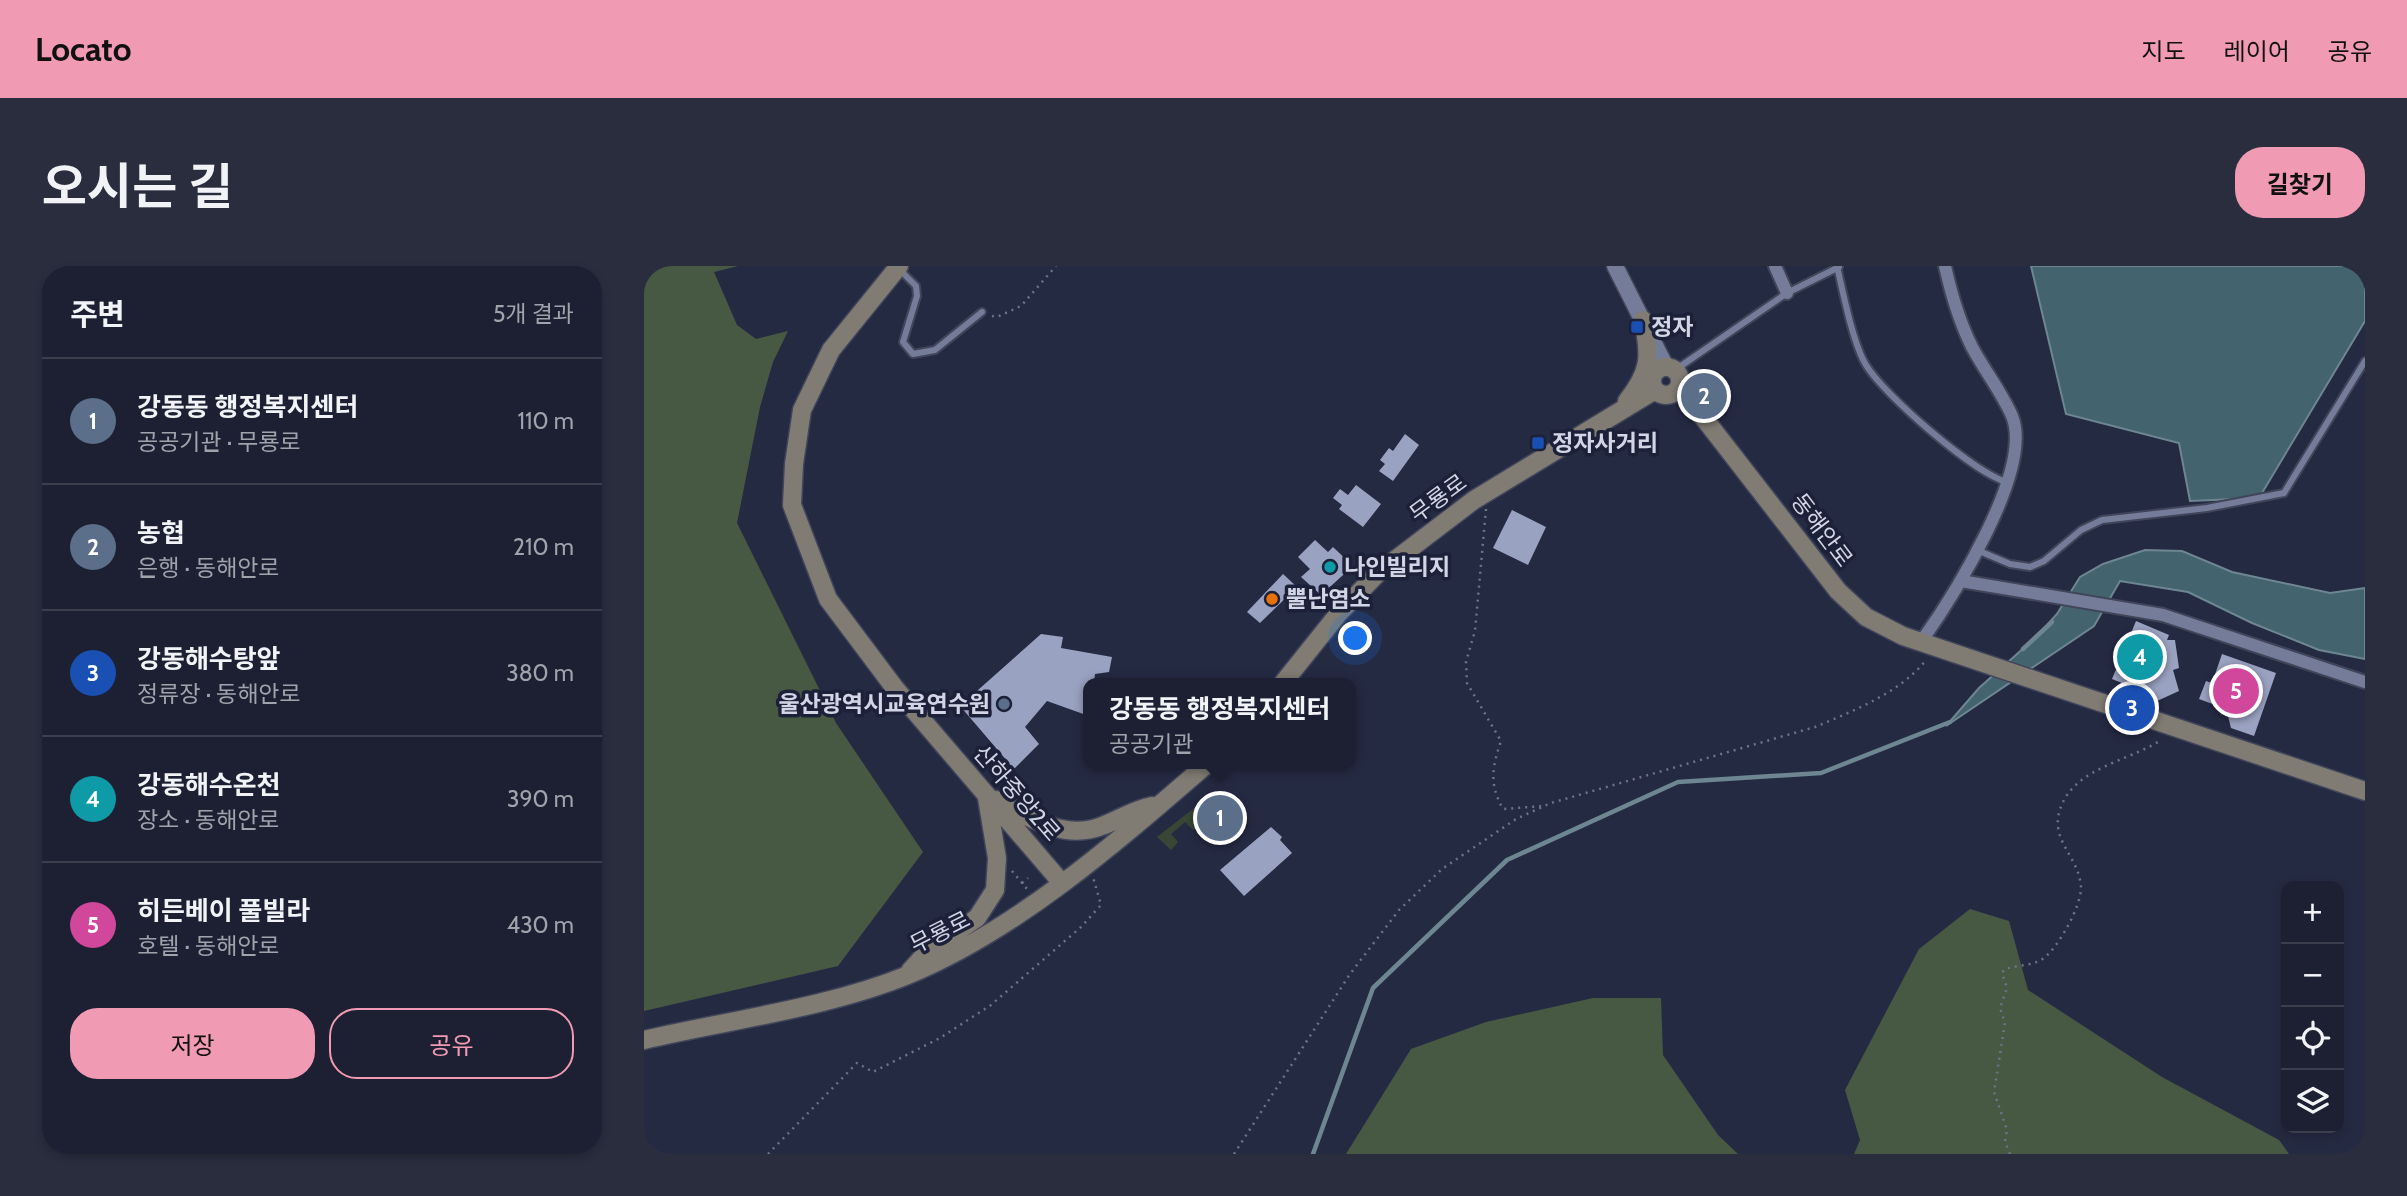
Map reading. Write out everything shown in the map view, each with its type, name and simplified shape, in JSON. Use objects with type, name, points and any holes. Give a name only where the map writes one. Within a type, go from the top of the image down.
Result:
[{"type":"main road","name":"산하중앙2로","points":[[899,267],[831,350],[802,410],[794,464],[792,505],[828,599],[894,687],[1062,882]]},
{"type":"main road","points":[[1620,411],[1643,381],[1647,368],[1647,340],[1643,320]]},
{"type":"main road","name":"무룡로","points":[[1287,678],[1339,613],[1378,573],[1488,492],[1654,390],[1668,395],[1674,374]]},
{"type":"main road","name":"동해안로","points":[[1674,374],[1846,599],[1879,625],[1962,657],[2177,730]]},
{"type":"main road","points":[[2177,730],[2365,791]]},
{"type":"main road","name":"무룡로","points":[[644,1040],[833,998],[905,976],[985,937],[1062,882],[1201,769]]},
{"type":"main road","points":[[986,795],[1040,822],[1070,830],[1101,826],[1130,810],[1157,805]]},
{"type":"main road","points":[[905,976],[928,951],[977,918],[995,890],[997,858],[986,795]]},
{"type":"street","name":"동해안로","points":[[1615,266],[1674,374]]},
{"type":"street","points":[[1775,266],[1787,293]]},
{"type":"street","points":[[1929,645],[1977,550],[2015,458],[2015,427],[1967,336],[1945,266]]},
{"type":"street","points":[[1961,581],[2110,603],[2163,615],[2365,682]]},
{"type":"lane","points":[[899,267],[916,286],[917,296],[903,342],[913,354],[935,350],[982,312]]},
{"type":"lane","points":[[1674,374],[1787,293],[1839,267],[1855,343],[1867,367],[1941,439],[1992,478],[2007,482]]},
{"type":"lane","points":[[1977,550],[2010,564],[2030,567],[2044,561],[2081,530],[2102,520],[2207,508],[2284,493],[2365,361]]},
{"type":"path","points":[[982,312],[997,317],[1021,306],[1056,266]]},
{"type":"path","points":[[1488,492],[1476,620],[1466,662],[1467,683],[1501,741],[1492,769],[1493,791],[1503,809],[1545,806]]},
{"type":"path","points":[[1234,1154],[1350,974],[1399,910],[1441,869],[1516,819],[1545,806],[1815,727],[1866,705],[1918,671],[1929,645]]},
{"type":"path","points":[[2010,1154],[2005,1142],[2007,1130],[1994,1092],[2005,1023],[2000,1008],[2007,988],[2002,973],[2005,969],[2042,959],[2051,952],[2066,931],[2082,888],[2058,835],[2062,803],[2076,784],[2095,771],[2154,744],[2177,730]]},
{"type":"path","points":[[768,1154],[857,1063],[873,1072],[940,1038],[991,1005],[1081,927],[1101,905],[1087,862]]},
{"type":"path","points":[[1006,869],[1012,870],[1027,890]]},
{"type":"path","points":[[1022,883],[1028,878]]},
{"type":"green space","points":[[644,266],[738,266],[714,272],[737,325],[756,339],[788,331],[773,362],[760,407],[737,523],[836,723],[923,852],[838,966],[644,1011]]},
{"type":"green space","points":[[1202,802],[1215,812],[1193,830],[1185,822],[1171,834],[1178,842],[1171,850],[1157,837]]},
{"type":"green space","points":[[1970,909],[2009,921],[2028,990],[2162,1077],[2279,1140],[2289,1154],[1854,1154],[1860,1140],[1845,1090],[1919,949]]},
{"type":"green space","points":[[1593,998],[1661,998],[1663,1055],[1718,1135],[1738,1154],[1346,1154],[1411,1049],[1486,1022]]},
{"type":"water","points":[[2031,266],[2365,266],[2365,321],[2259,498],[2190,501],[2179,443],[2066,414]]},
{"type":"water","points":[[2145,550],[2182,551],[2232,572],[2330,593],[2365,588],[2365,659],[2319,650],[2252,623],[2188,592],[2120,581],[2094,626],[1946,726],[1979,688],[2036,637],[2057,614],[2080,577],[2103,564]]},
{"type":"building","points":[[1405,434],[1419,445],[1393,481],[1379,471],[1385,464],[1380,460],[1389,448],[1393,451]]},
{"type":"building","points":[[1356,485],[1381,504],[1363,527],[1339,509],[1342,505],[1333,498],[1340,489],[1348,495]]},
{"type":"building","points":[[1512,510],[1546,527],[1528,565],[1493,548]]},
{"type":"building","name":"나인빌리지","points":[[1315,540],[1328,552],[1333,547],[1353,566],[1321,595],[1301,577],[1310,569],[1298,557]]},
{"type":"building","name":"뿔난염소","points":[[1283,574],[1297,587],[1260,623],[1247,612]]},
{"type":"building","points":[[2136,621],[2169,635],[2167,640],[2175,640],[2179,668],[2173,670],[2179,691],[2157,701],[2133,683],[2132,687],[2112,679]]},
{"type":"building","name":"울산광역시교육연수원","points":[[1041,634],[1063,637],[1061,648],[1112,657],[1109,672],[1095,674],[1095,678],[1083,678],[1083,714],[1047,701],[1025,727],[1039,744],[1014,769],[960,706]]},
{"type":"building","points":[[2222,654],[2276,673],[2254,736],[2231,728],[2228,716],[2221,714],[2223,708],[2199,699],[2206,681],[2212,683]]},
{"type":"building","points":[[1271,827],[1282,837],[1280,840],[1292,853],[1244,896],[1220,870]]},
{"type":"waterway","points":[[2023,649],[2052,622]]},
{"type":"waterway","points":[[1313,1154],[1373,988],[1507,860],[1678,782],[1821,773],[1950,722]]},
{"type":"place","name":"정자","points":[[1637,327]]},
{"type":"place","name":"농협","points":[[1704,396]]},
{"type":"place","name":"정자사거리","points":[[1538,443]]},
{"type":"place","name":"나인빌리지","points":[[1330,567]]},
{"type":"place","name":"뿔난염소","points":[[1272,599]]},
{"type":"place","name":"강동해수온천","points":[[2140,657]]},
{"type":"place","name":"히든베이 풀빌라","points":[[2236,691]]},
{"type":"place","name":"울산광역시교육연수원","points":[[1004,704]]},
{"type":"place","name":"강동해수탕앞","points":[[2132,708]]},
{"type":"place","name":"강동동 행정복지센터","points":[[1220,818]]}]
